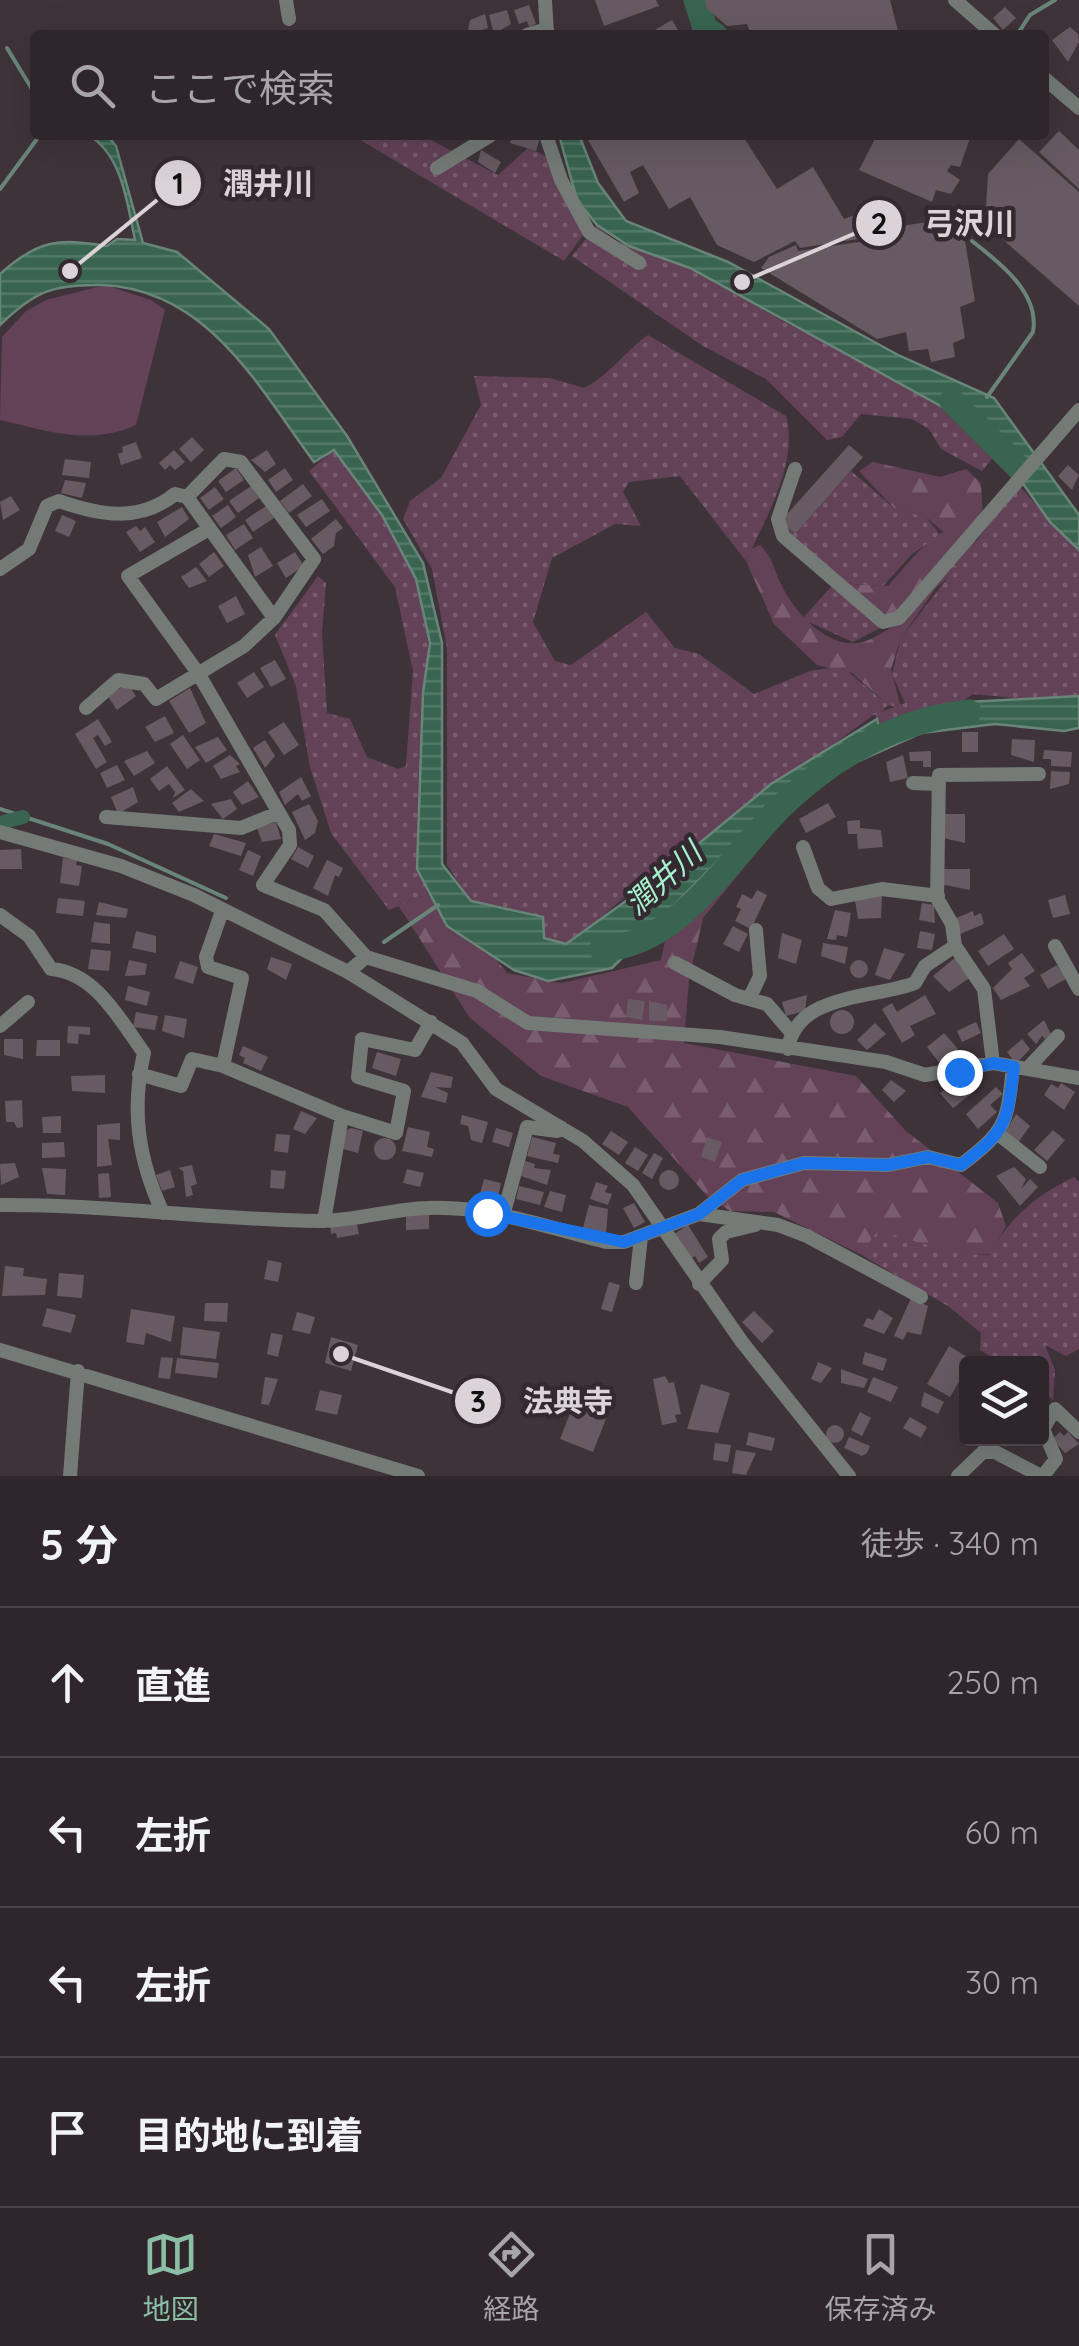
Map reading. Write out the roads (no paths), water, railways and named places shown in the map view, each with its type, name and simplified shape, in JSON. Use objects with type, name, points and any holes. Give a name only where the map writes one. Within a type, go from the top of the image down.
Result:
[{"type":"street","points":[[286,0],[290,20]]},
{"type":"street","points":[[545,0],[547,30]]},
{"type":"street","points":[[955,0],[971,6],[991,30]]},
{"type":"street","points":[[1049,82],[1079,108]]},
{"type":"street","points":[[437,168],[482,140]]},
{"type":"street","points":[[548,140],[561,180],[589,232],[639,263]]},
{"type":"street","points":[[795,469],[778,519],[783,536],[883,622],[900,618],[1079,410]]},
{"type":"street","points":[[86,708],[118,680],[144,684],[156,699],[244,646],[274,618],[314,559],[235,458],[224,459],[187,497]]},
{"type":"street","points":[[0,569],[29,549],[47,506],[59,502],[100,515],[150,509],[175,494],[187,497],[274,618]]},
{"type":"street","points":[[209,529],[128,576],[198,673],[289,830],[290,844],[264,885],[324,910],[366,957],[477,991],[528,1023],[720,1037],[886,1062],[925,1075],[993,1063],[1079,1078]]},
{"type":"street","points":[[993,1063],[984,989],[956,946],[952,924],[938,896],[939,775],[1040,774]]},
{"type":"street","points":[[913,783],[939,784]]},
{"type":"street","points":[[106,818],[240,828],[278,813]]},
{"type":"street","points":[[0,832],[121,866],[222,910],[348,972],[462,1043],[496,1089],[562,1128],[632,1186],[699,1284],[849,1476]]},
{"type":"street","points":[[803,847],[818,888],[831,899],[882,890],[938,896]]},
{"type":"street","points":[[222,910],[206,957],[208,967],[242,978],[223,1066]]},
{"type":"street","points":[[0,915],[29,936],[51,969],[69,970],[99,992],[144,1053],[134,1086],[141,1149],[163,1213]]},
{"type":"street","points":[[749,999],[760,976],[756,930]]},
{"type":"street","points":[[788,1049],[790,1031],[799,1021],[832,1003],[915,983],[924,966],[956,946]]},
{"type":"street","points":[[1055,946],[1079,989]]},
{"type":"street","points":[[348,972],[366,957]]},
{"type":"street","points":[[675,963],[767,1004],[790,1031]]},
{"type":"street","points":[[0,1026],[28,1002]]},
{"type":"street","points":[[139,1074],[182,1086],[192,1059],[223,1066],[342,1116],[396,1134],[404,1091],[358,1077],[362,1039],[415,1050],[431,1022]]},
{"type":"street","points":[[0,1206],[76,1205],[324,1221],[428,1208],[503,1216],[606,1242],[641,1237],[699,1214],[742,1180],[804,1163],[888,1165],[928,1157],[961,1165],[998,1134],[1008,1116],[1020,1068],[1058,1036]]},
{"type":"street","points":[[324,1221],[342,1116]]},
{"type":"street","points":[[503,1216],[527,1127],[557,1131],[562,1128]]},
{"type":"street","points":[[998,1134],[1040,1167]]},
{"type":"street","points":[[699,1214],[764,1223],[808,1236],[921,1297]]},
{"type":"street","points":[[699,1284],[722,1260],[718,1250],[726,1232],[764,1223]]},
{"type":"street","points":[[636,1283],[641,1237]]},
{"type":"street","points":[[0,1350],[418,1476]]},
{"type":"street","points":[[70,1476],[78,1371]]},
{"type":"street","points":[[958,1476],[983,1452],[995,1452],[1042,1476],[1056,1459],[1042,1430],[1055,1408],[1079,1432]]},
{"type":"water","points":[[95,140],[111,140],[116,146],[143,243],[177,252],[269,329],[347,436],[423,563],[442,643],[442,864],[471,901],[543,917],[544,938],[566,944],[651,883],[771,784],[877,719],[881,734],[843,761],[968,702],[1079,696],[1079,728],[1064,731],[995,724],[921,733],[783,795],[612,968],[548,981],[514,970],[447,926],[417,869],[423,693],[430,643],[416,579],[382,515],[334,450],[314,462],[227,347],[172,304],[140,291],[103,285],[58,288],[24,304],[0,325],[0,274],[26,254],[61,242],[107,246],[117,239],[135,240],[116,168]]},
{"type":"water","points":[[560,140],[581,140],[598,183],[626,221],[728,262],[900,356],[994,398],[1079,515],[1079,550],[1050,522],[986,431],[690,268],[629,246],[597,225],[577,200]]},
{"type":"waterway","points":[[696,0],[708,30]]},
{"type":"waterway","points":[[1020,30],[1030,15],[1055,0]]},
{"type":"waterway","points":[[7,48],[30,86]]},
{"type":"waterway","points":[[0,189],[36,140]]},
{"type":"waterway","points":[[972,241],[1015,280],[1030,304],[1033,318],[1033,332],[987,397]]},
{"type":"waterway","points":[[952,401],[1019,468]]},
{"type":"waterway","name":"潤井川","points":[[602,949],[630,944],[657,932],[681,914],[785,803],[847,755],[893,731],[969,712]]},
{"type":"waterway","points":[[0,809],[108,844],[226,898]]},
{"type":"waterway","points":[[0,823],[23,817]]},
{"type":"waterway","points":[[384,942],[438,905]]},
{"type":"place","name":"潤井川","points":[[70,271]]},
{"type":"place","name":"弓沢川","points":[[742,282]]},
{"type":"place","name":"法典寺","points":[[341,1354]]}]
